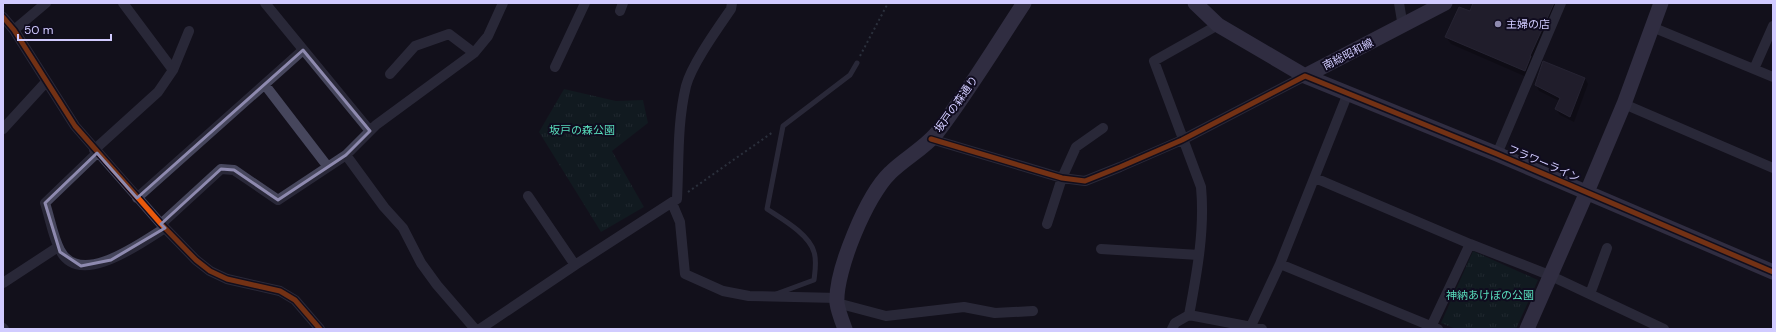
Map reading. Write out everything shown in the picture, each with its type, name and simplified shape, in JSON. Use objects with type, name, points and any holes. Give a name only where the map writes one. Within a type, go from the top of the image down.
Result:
[{"type":"street","points":[[14,30],[46,3]]},
{"type":"street","points":[[123,3],[173,70]]},
{"type":"street","points":[[265,3],[370,131]]},
{"type":"street","points":[[189,31],[173,70],[158,92],[96,151],[46,203],[58,247],[60,252],[68,260],[81,266],[110,260],[163,226],[222,169],[234,170],[278,200],[346,155],[370,131],[432,83],[474,53],[488,36],[503,3]]},
{"type":"street","points":[[555,67],[585,3]]},
{"type":"street","points":[[732,3],[731,9],[693,69],[686,85],[680,126],[675,201],[680,222],[685,274],[723,291],[749,296],[771,296],[838,301],[886,316],[964,307],[996,313],[1033,310]]},
{"type":"street","name":"坂戸の森通り","points":[[845,329],[838,301],[838,285],[846,254],[871,198],[889,173],[931,139],[954,109],[1024,3]]},
{"type":"street","points":[[1195,3],[1218,25],[1305,76]]},
{"type":"street","points":[[1399,3],[1403,26]]},
{"type":"street","name":"南総昭和線","points":[[1305,76],[1445,3]]},
{"type":"street","points":[[1497,154],[1561,3]]},
{"type":"street","points":[[1527,329],[1624,104],[1661,3]]},
{"type":"street","points":[[3,17],[14,30],[75,126],[137,198],[196,260],[210,271],[226,279],[280,291],[295,300],[320,329]]},
{"type":"street","points":[[1189,315],[1199,255],[1203,208],[1201,187],[1182,140],[1154,61],[1218,25]]},
{"type":"street","points":[[1754,69],[1773,26]]},
{"type":"street","points":[[1652,27],[1773,77]]},
{"type":"street","points":[[390,74],[415,46],[449,34],[474,53]]},
{"type":"street","points":[[137,198],[303,50]]},
{"type":"street","points":[[931,139],[1062,178],[1085,181],[1120,168],[1182,140],[1305,76]]},
{"type":"street","name":"フラワーライン","points":[[1305,76],[1497,154],[1773,272]]},
{"type":"street","points":[[3,129],[46,82]]},
{"type":"street","points":[[265,85],[328,167]]},
{"type":"street","points":[[1251,326],[1280,264],[1348,93]]},
{"type":"street","points":[[1624,104],[1773,168]]},
{"type":"street","points":[[1047,224],[1062,178],[1076,147],[1103,128]]},
{"type":"street","points":[[346,155],[384,206],[403,228],[421,263],[437,285],[475,329]]},
{"type":"street","points":[[1315,178],[1470,244],[1549,275],[1664,329]]},
{"type":"street","points":[[528,196],[575,266]]},
{"type":"street","points":[[480,329],[675,201]]},
{"type":"street","points":[[1280,264],[1433,328],[1470,244]]},
{"type":"street","points":[[3,283],[58,247]]},
{"type":"street","points":[[1590,294],[1607,248]]},
{"type":"street","points":[[1101,249],[1199,255]]},
{"type":"street","points":[[1172,329],[1175,323],[1189,315],[1262,329]]},
{"type":"lane","points":[[771,296],[814,280],[816,266],[814,251],[803,235],[767,209],[783,126],[850,75],[857,63]]},
{"type":"path","points":[[857,63],[888,3]]},
{"type":"path","points":[[675,201],[783,126]]},
{"type":"highlighted area","points":[[303,50],[370,131],[346,155],[278,200],[234,170],[221,169],[161,224],[165,228],[111,260],[81,266],[60,252],[45,203],[97,153],[137,198]]},
{"type":"green space","name":"坂戸の森公園","points":[[564,89],[616,101],[643,100],[648,123],[612,151],[644,207],[601,232],[539,132]]},
{"type":"green space","name":"神納あけぼの公園","points":[[1473,251],[1538,280],[1516,329],[1456,329],[1441,323]]},
{"type":"building","name":"主婦の店","points":[[1473,3],[1554,3],[1530,56],[1525,71],[1445,37],[1459,7],[1470,11]]},
{"type":"building","points":[[1543,61],[1585,78],[1570,117],[1555,109],[1560,98],[1535,85]]},
{"type":"cycle path","points":[[3,17],[14,30],[75,126],[161,224],[196,260],[210,271],[227,279],[280,291],[295,300],[320,329]]},
{"type":"cycle path","points":[[931,139],[1062,178],[1085,181],[1182,140],[1305,76],[1497,154],[1773,272]]},
{"type":"place","name":"主婦の店","points":[[1498,24]]}]
